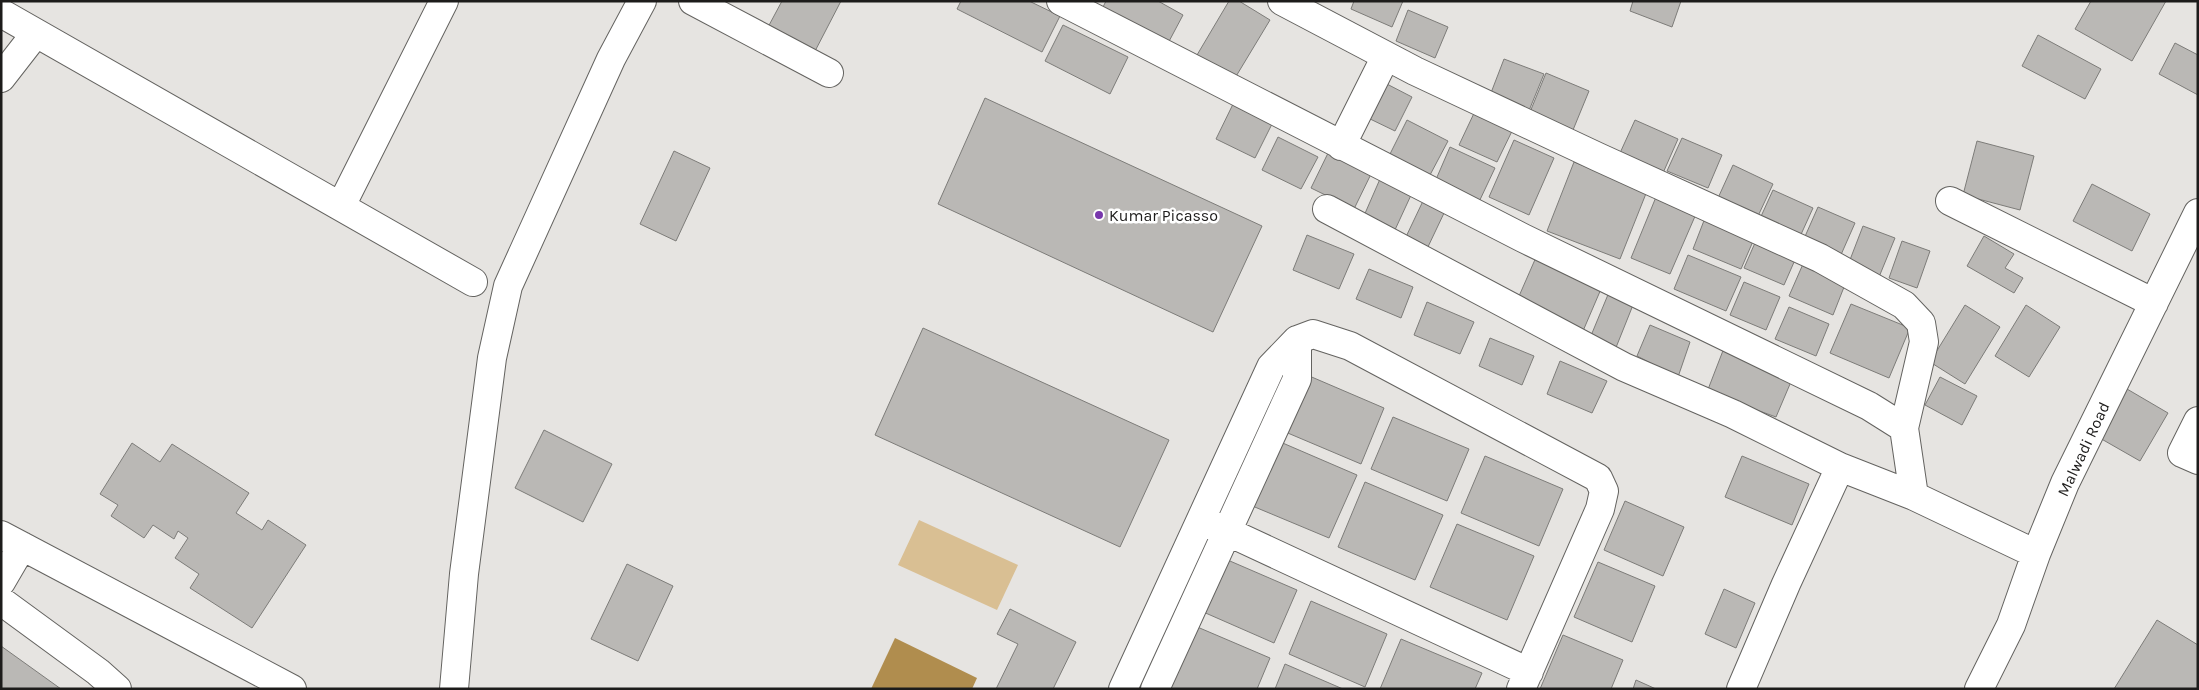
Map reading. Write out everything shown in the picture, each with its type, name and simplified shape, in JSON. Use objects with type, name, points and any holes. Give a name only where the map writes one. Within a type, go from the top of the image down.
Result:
[{"type":"street","points":[[341,206],[444,1]]},
{"type":"street","points":[[454,689],[464,574],[492,358],[508,286],[611,59],[642,1]]},
{"type":"street","points":[[693,1],[829,73]]},
{"type":"street","points":[[1061,1],[1523,238],[1869,406],[1904,428]]},
{"type":"street","points":[[1282,1],[1386,56],[1598,158],[1820,258],[1904,305],[1921,323],[1924,342],[1904,428],[1914,496]]},
{"type":"street","points":[[1,13],[473,282]]},
{"type":"street","points":[[1,78],[36,33]]},
{"type":"street","points":[[1341,146],[1386,56]]},
{"type":"street","points":[[1950,201],[2154,303]]},
{"type":"street","points":[[1327,209],[1624,367],[1733,414],[1840,467],[1914,496],[2036,554]]},
{"type":"street","name":"Malwadi Road","points":[[1979,689],[2011,625],[2036,554],[2065,483],[2198,213]]},
{"type":"street","points":[[1123,689],[1271,367],[1297,340],[1313,334],[1350,346],[1598,478],[1604,491],[1600,509],[1525,680],[1201,520]]},
{"type":"street","points":[[1154,689],[1297,379],[1297,340]]},
{"type":"street","points":[[2198,421],[2182,453],[2198,460]]},
{"type":"street","points":[[1741,689],[1786,584],[1840,467]]},
{"type":"street","points":[[1,582],[11,540],[292,689]]},
{"type":"street","points":[[1,601],[98,672],[117,689]]},
{"type":"shaded area","points":[[919,520],[1018,565],[997,610],[898,565]]},
{"type":"shaded area","points":[[895,638],[977,678],[972,689],[871,689]]},
{"type":"building","points":[[782,1],[841,1],[813,55],[767,29]]},
{"type":"building","points":[[961,1],[1029,1],[1060,16],[1042,52],[957,9]]},
{"type":"building","points":[[1106,1],[1158,1],[1183,15],[1166,47],[1101,11]]},
{"type":"building","points":[[1229,1],[1239,1],[1270,20],[1235,78],[1197,55]]},
{"type":"building","points":[[1354,1],[1403,1],[1392,27],[1351,9]]},
{"type":"building","points":[[1633,1],[1681,1],[1672,27],[1630,11]]},
{"type":"building","points":[[2091,1],[2166,1],[2132,61],[2075,29]]},
{"type":"building","points":[[1408,10],[1448,27],[1435,58],[1396,41]]},
{"type":"building","points":[[1063,25],[1128,57],[1110,94],[1045,61]]},
{"type":"building","points":[[2038,35],[2101,69],[2085,99],[2022,66]]},
{"type":"building","points":[[2175,43],[2198,55],[2198,95],[2159,74]]},
{"type":"building","points":[[1504,59],[1544,74],[1528,113],[1489,98]]},
{"type":"building","points":[[1546,73],[1589,91],[1573,130],[1530,112]]},
{"type":"building","points":[[1383,82],[1412,97],[1395,131],[1366,117]]},
{"type":"building","name":"Kumar Picasso","points":[[985,98],[1262,226],[1213,332],[938,204]]},
{"type":"building","points":[[1235,100],[1274,120],[1255,158],[1216,139]]},
{"type":"building","points":[[1476,109],[1514,127],[1497,162],[1459,145]]},
{"type":"building","points":[[1407,120],[1448,141],[1430,175],[1390,154]]},
{"type":"building","points":[[1635,120],[1678,139],[1663,173],[1620,153]]},
{"type":"building","points":[[1278,137],[1318,157],[1301,189],[1262,170]]},
{"type":"building","points":[[1682,138],[1722,155],[1708,188],[1667,171]]},
{"type":"building","points":[[1514,140],[1554,158],[1529,215],[1489,197]]},
{"type":"building","points":[[1977,141],[2034,156],[2020,210],[1963,195]]},
{"type":"building","points":[[1450,147],[1495,168],[1478,204],[1434,184]]},
{"type":"building","points":[[1330,149],[1373,170],[1354,209],[1311,188]]},
{"type":"building","points":[[674,151],[710,168],[676,241],[640,224]]},
{"type":"building","points":[[1574,162],[1647,191],[1620,259],[1547,231]]},
{"type":"building","points":[[1733,165],[1773,184],[1758,216],[1718,198]]},
{"type":"building","points":[[1380,179],[1412,193],[1394,232],[1363,218]]},
{"type":"building","points":[[2092,184],[2150,214],[2132,251],[2073,221]]},
{"type":"building","points":[[1773,190],[1813,208],[1798,241],[1758,223]]},
{"type":"building","points":[[1656,197],[1696,214],[1670,274],[1631,258]]},
{"type":"building","points":[[1423,201],[1445,211],[1426,251],[1404,241]]},
{"type":"building","points":[[1818,207],[1855,223],[1840,257],[1803,241]]},
{"type":"building","points":[[1705,218],[1754,239],[1741,269],[1693,249]]},
{"type":"building","points":[[1863,226],[1895,238],[1879,277],[1848,265]]},
{"type":"building","points":[[1307,235],[1354,254],[1339,289],[1293,270]]},
{"type":"building","points":[[1758,236],[1798,253],[1784,285],[1744,268]]},
{"type":"building","points":[[1984,236],[2014,254],[2005,268],[2023,278],[2014,293],[1967,266]]},
{"type":"building","points":[[1902,241],[1930,251],[1917,288],[1889,278]]},
{"type":"building","points":[[1537,255],[1604,282],[1583,331],[1516,303]]},
{"type":"building","points":[[1688,255],[1741,277],[1726,311],[1674,289]]},
{"type":"building","points":[[1803,264],[1846,282],[1833,315],[1789,296]]},
{"type":"building","points":[[1369,269],[1413,287],[1401,318],[1356,299]]},
{"type":"building","points":[[1744,282],[1780,297],[1766,330],[1730,315]]},
{"type":"building","points":[[1612,285],[1637,295],[1615,350],[1590,338]]},
{"type":"building","points":[[1427,302],[1474,322],[1460,354],[1414,335]]},
{"type":"building","points":[[1851,304],[1910,328],[1889,378],[1830,353]]},
{"type":"building","points":[[1965,305],[2000,327],[1965,384],[1930,362]]},
{"type":"building","points":[[2026,305],[2060,327],[2029,377],[1995,356]]},
{"type":"building","points":[[1789,307],[1829,324],[1816,356],[1775,339]]},
{"type":"building","points":[[1650,325],[1690,342],[1678,377],[1637,356]]},
{"type":"building","points":[[923,328],[1169,440],[1120,547],[875,435]]},
{"type":"building","points":[[1490,338],[1534,356],[1522,385],[1479,366]]},
{"type":"building","points":[[1724,348],[1793,377],[1776,417],[1707,392]]},
{"type":"building","points":[[1560,361],[1607,381],[1592,413],[1547,394]]},
{"type":"building","points":[[1307,375],[1384,408],[1361,464],[1283,431]]},
{"type":"building","points":[[1940,377],[1977,396],[1962,425],[1925,405]]},
{"type":"building","points":[[2127,389],[2168,413],[2140,461],[2098,437]]},
{"type":"building","points":[[1393,417],[1469,449],[1447,501],[1371,469]]},
{"type":"building","points":[[544,430],[612,464],[583,522],[515,488]]},
{"type":"building","points":[[1278,441],[1357,475],[1329,538],[1250,505]]},
{"type":"building","points":[[132,443],[160,462],[172,444],[249,493],[236,513],[262,530],[268,520],[306,545],[252,628],[190,588],[199,574],[175,558],[188,538],[178,531],[174,539],[153,525],[144,538],[111,516],[118,505],[100,494]]},
{"type":"building","points":[[1485,456],[1563,489],[1539,546],[1461,513]]},
{"type":"building","points":[[1742,456],[1809,484],[1792,525],[1725,497]]},
{"type":"building","points":[[1365,482],[1443,515],[1415,580],[1338,547]]},
{"type":"building","points":[[1625,501],[1684,527],[1663,576],[1604,550]]},
{"type":"building","points":[[1457,524],[1534,556],[1507,620],[1430,587]]},
{"type":"building","points":[[1223,558],[1297,590],[1274,643],[1201,611]]},
{"type":"building","points":[[1598,562],[1655,586],[1632,642],[1574,617]]},
{"type":"building","points":[[627,564],[673,586],[638,661],[591,639]]},
{"type":"building","points":[[1724,589],[1755,603],[1736,648],[1705,634]]},
{"type":"building","points":[[1311,601],[1387,634],[1365,687],[1289,654]]},
{"type":"building","points":[[1010,609],[1076,642],[1053,689],[996,689],[1018,644],[997,634]]},
{"type":"building","points":[[2157,620],[2198,645],[2198,689],[2114,689]]},
{"type":"building","points":[[1195,626],[1270,658],[1257,689],[1168,689]]},
{"type":"building","points":[[1563,635],[1623,660],[1611,689],[1540,689]]},
{"type":"building","points":[[1401,639],[1482,673],[1475,689],[1380,689]]},
{"type":"building","points":[[1,646],[61,689],[1,689]]},
{"type":"building","points":[[1285,664],[1343,689],[1275,689]]},
{"type":"building","points":[[1636,680],[1656,689],[1633,689]]},
{"type":"place","name":"Kumar Picasso","points":[[1099,215]]}]
